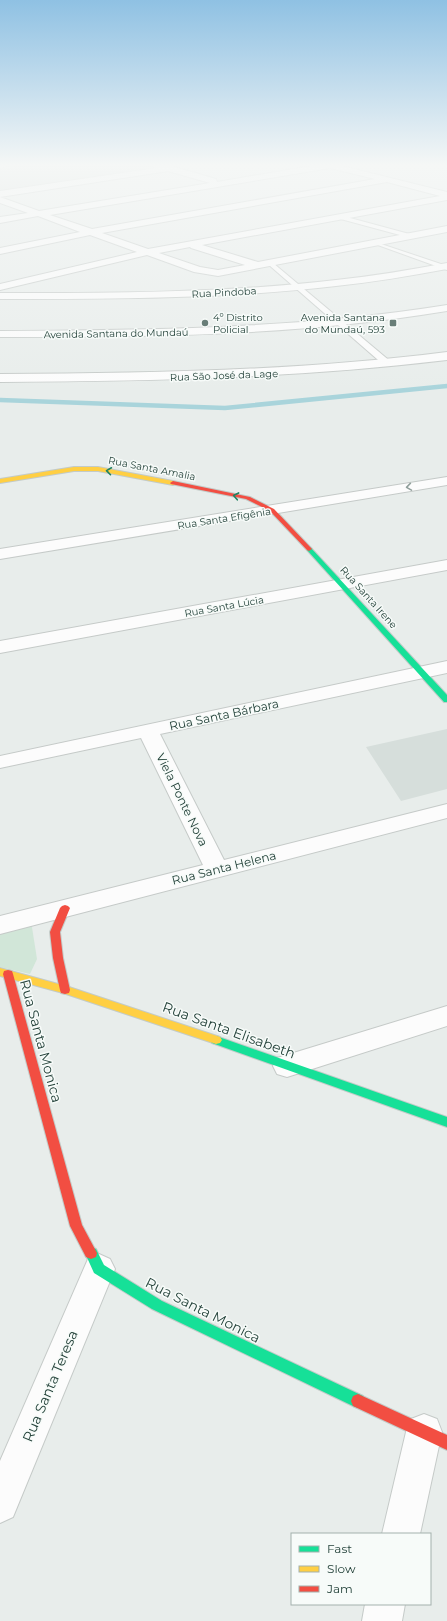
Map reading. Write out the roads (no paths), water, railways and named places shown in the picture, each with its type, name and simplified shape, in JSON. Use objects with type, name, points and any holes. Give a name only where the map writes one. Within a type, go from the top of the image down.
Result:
[{"type":"street","points":[[0,251],[50,241]]},
{"type":"street","points":[[117,241],[209,272],[228,273],[388,241]]},
{"type":"street","points":[[0,287],[149,252],[214,241]]},
{"type":"street","points":[[191,245],[260,266]]},
{"type":"street","name":"Rua Pindoba","points":[[0,296],[142,295],[298,288],[446,267]]},
{"type":"street","name":"Avenida Santana do Mundaú","points":[[0,334],[195,331],[339,323],[418,314],[447,308]]},
{"type":"street","name":"Rua São José da Lage","points":[[0,378],[208,376],[304,372],[388,364],[447,356]]},
{"type":"street","name":"Rua Santa Amalia","points":[[0,481],[74,469],[98,469],[248,498],[272,510]]},
{"type":"street","name":"Rua Santa Efigênia","points":[[0,554],[447,481]]},
{"type":"street","name":"Rua Santa Irene","points":[[272,510],[344,585],[447,700]]},
{"type":"street","name":"Rua Santa Lúcia","points":[[0,647],[447,565]]},
{"type":"street","name":"Rua Santa Bárbara","points":[[0,762],[447,667]]},
{"type":"street","name":"Viela Ponte Nova","points":[[148,731],[217,870]]},
{"type":"street","name":"Rua Santa Helena","points":[[0,926],[65,908],[447,811]]},
{"type":"street","points":[[65,908],[55,932],[58,958],[65,990]]},
{"type":"street","name":"Rua Santa Elisabeth","points":[[4,973],[65,990],[167,1022],[447,1122]]},
{"type":"street","name":"Rua Santa Monica","points":[[4,973],[76,1226],[99,1269],[157,1305],[435,1438]]},
{"type":"street","points":[[287,1066],[447,1016]]},
{"type":"street","name":"Rua Santa Teresa","points":[[0,1504],[99,1269]]},
{"type":"street","points":[[401,1533],[435,1438]]},
{"type":"street","points":[[382,1621],[386,1605]]},
{"type":"lane","points":[[377,243],[446,267]]},
{"type":"lane","points":[[271,264],[388,364]]},
{"type":"waterway","points":[[0,400],[225,408],[447,386]]},
{"type":"place","name":"4º Distrito Policial","points":[[205,323]]},
{"type":"place","name":"Avenida Santana do Mundaú, 593","points":[[393,323]]}]
